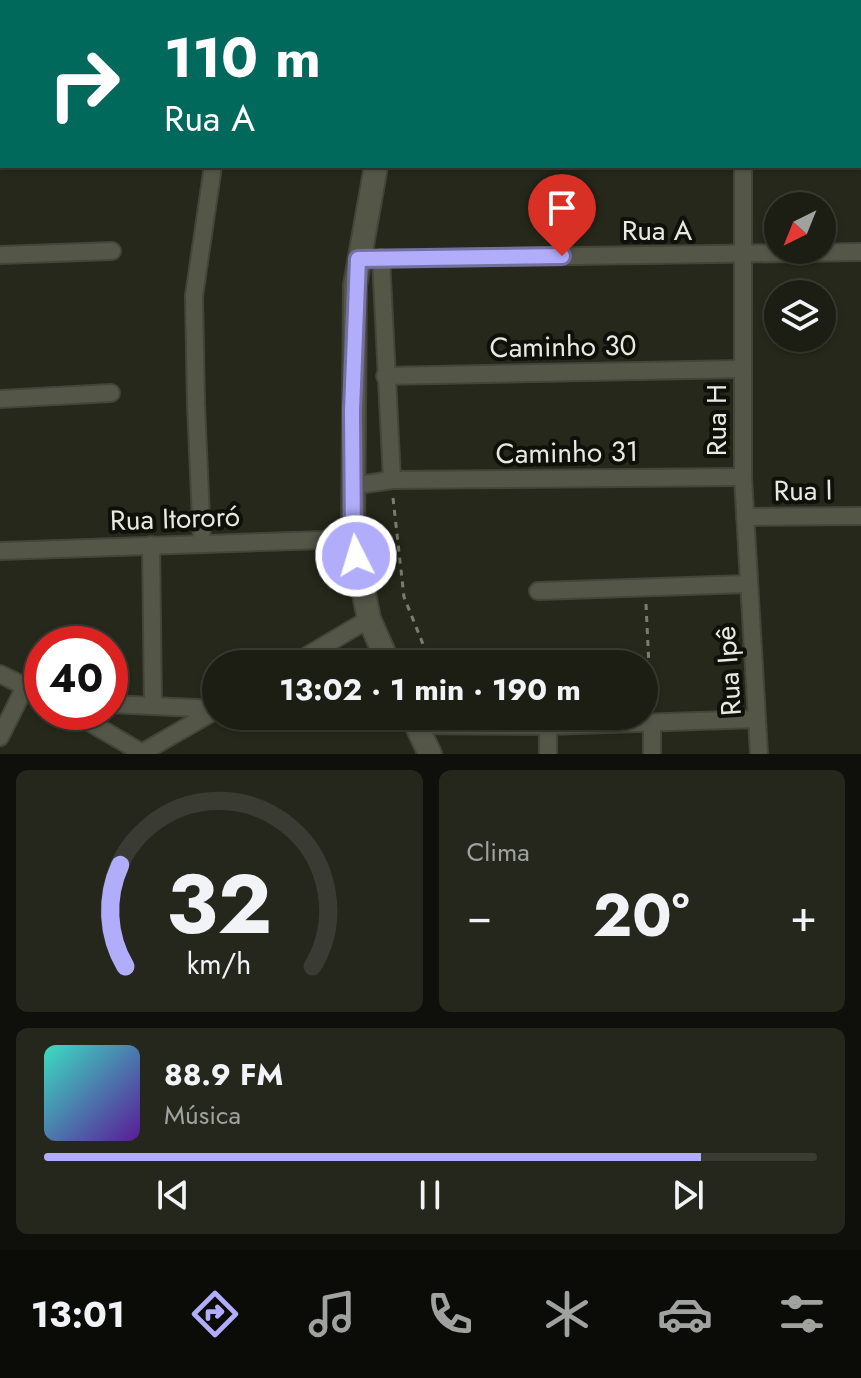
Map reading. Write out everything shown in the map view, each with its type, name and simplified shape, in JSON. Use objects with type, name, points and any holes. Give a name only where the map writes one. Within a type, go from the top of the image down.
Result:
[{"type":"street","points":[[202,542],[194,296],[213,168]]},
{"type":"street","points":[[376,168],[358,259],[352,486],[353,539],[369,619],[383,650]]},
{"type":"street","name":"Rua H","points":[[743,168],[743,477],[747,584]]},
{"type":"street","points":[[0,255],[112,251]]},
{"type":"street","name":"Rua A","points":[[358,259],[861,252]]},
{"type":"street","points":[[381,258],[392,480]]},
{"type":"street","name":"Caminho 30","points":[[385,376],[742,369]]},
{"type":"street","points":[[0,399],[111,393]]},
{"type":"street","name":"Caminho 31","points":[[352,486],[392,480],[743,477]]},
{"type":"street","name":"Rua I","points":[[745,517],[861,516]]},
{"type":"street","name":"Rua Itororó","points":[[0,551],[353,539]]},
{"type":"street","points":[[151,545],[153,705]]},
{"type":"street","points":[[538,591],[747,584]]},
{"type":"street","name":"Rua Ipê","points":[[747,584],[759,754]]},
{"type":"street","points":[[317,650],[369,619]]},
{"type":"street","points":[[0,674],[24,686]]},
{"type":"street","points":[[0,737],[24,689]]},
{"type":"street","points":[[128,704],[202,708]]},
{"type":"street","points":[[102,730],[141,754],[202,717]]},
{"type":"street","points":[[658,724],[757,719]]},
{"type":"street","points":[[419,730],[430,754]]},
{"type":"street","points":[[548,730],[548,754]]},
{"type":"street","points":[[652,730],[652,754]]},
{"type":"path","points":[[392,480],[404,597],[425,650]]},
{"type":"path","points":[[645,586],[648,650]]},
{"type":"route","points":[[356,556],[353,539],[352,410],[358,259],[562,256]]}]
